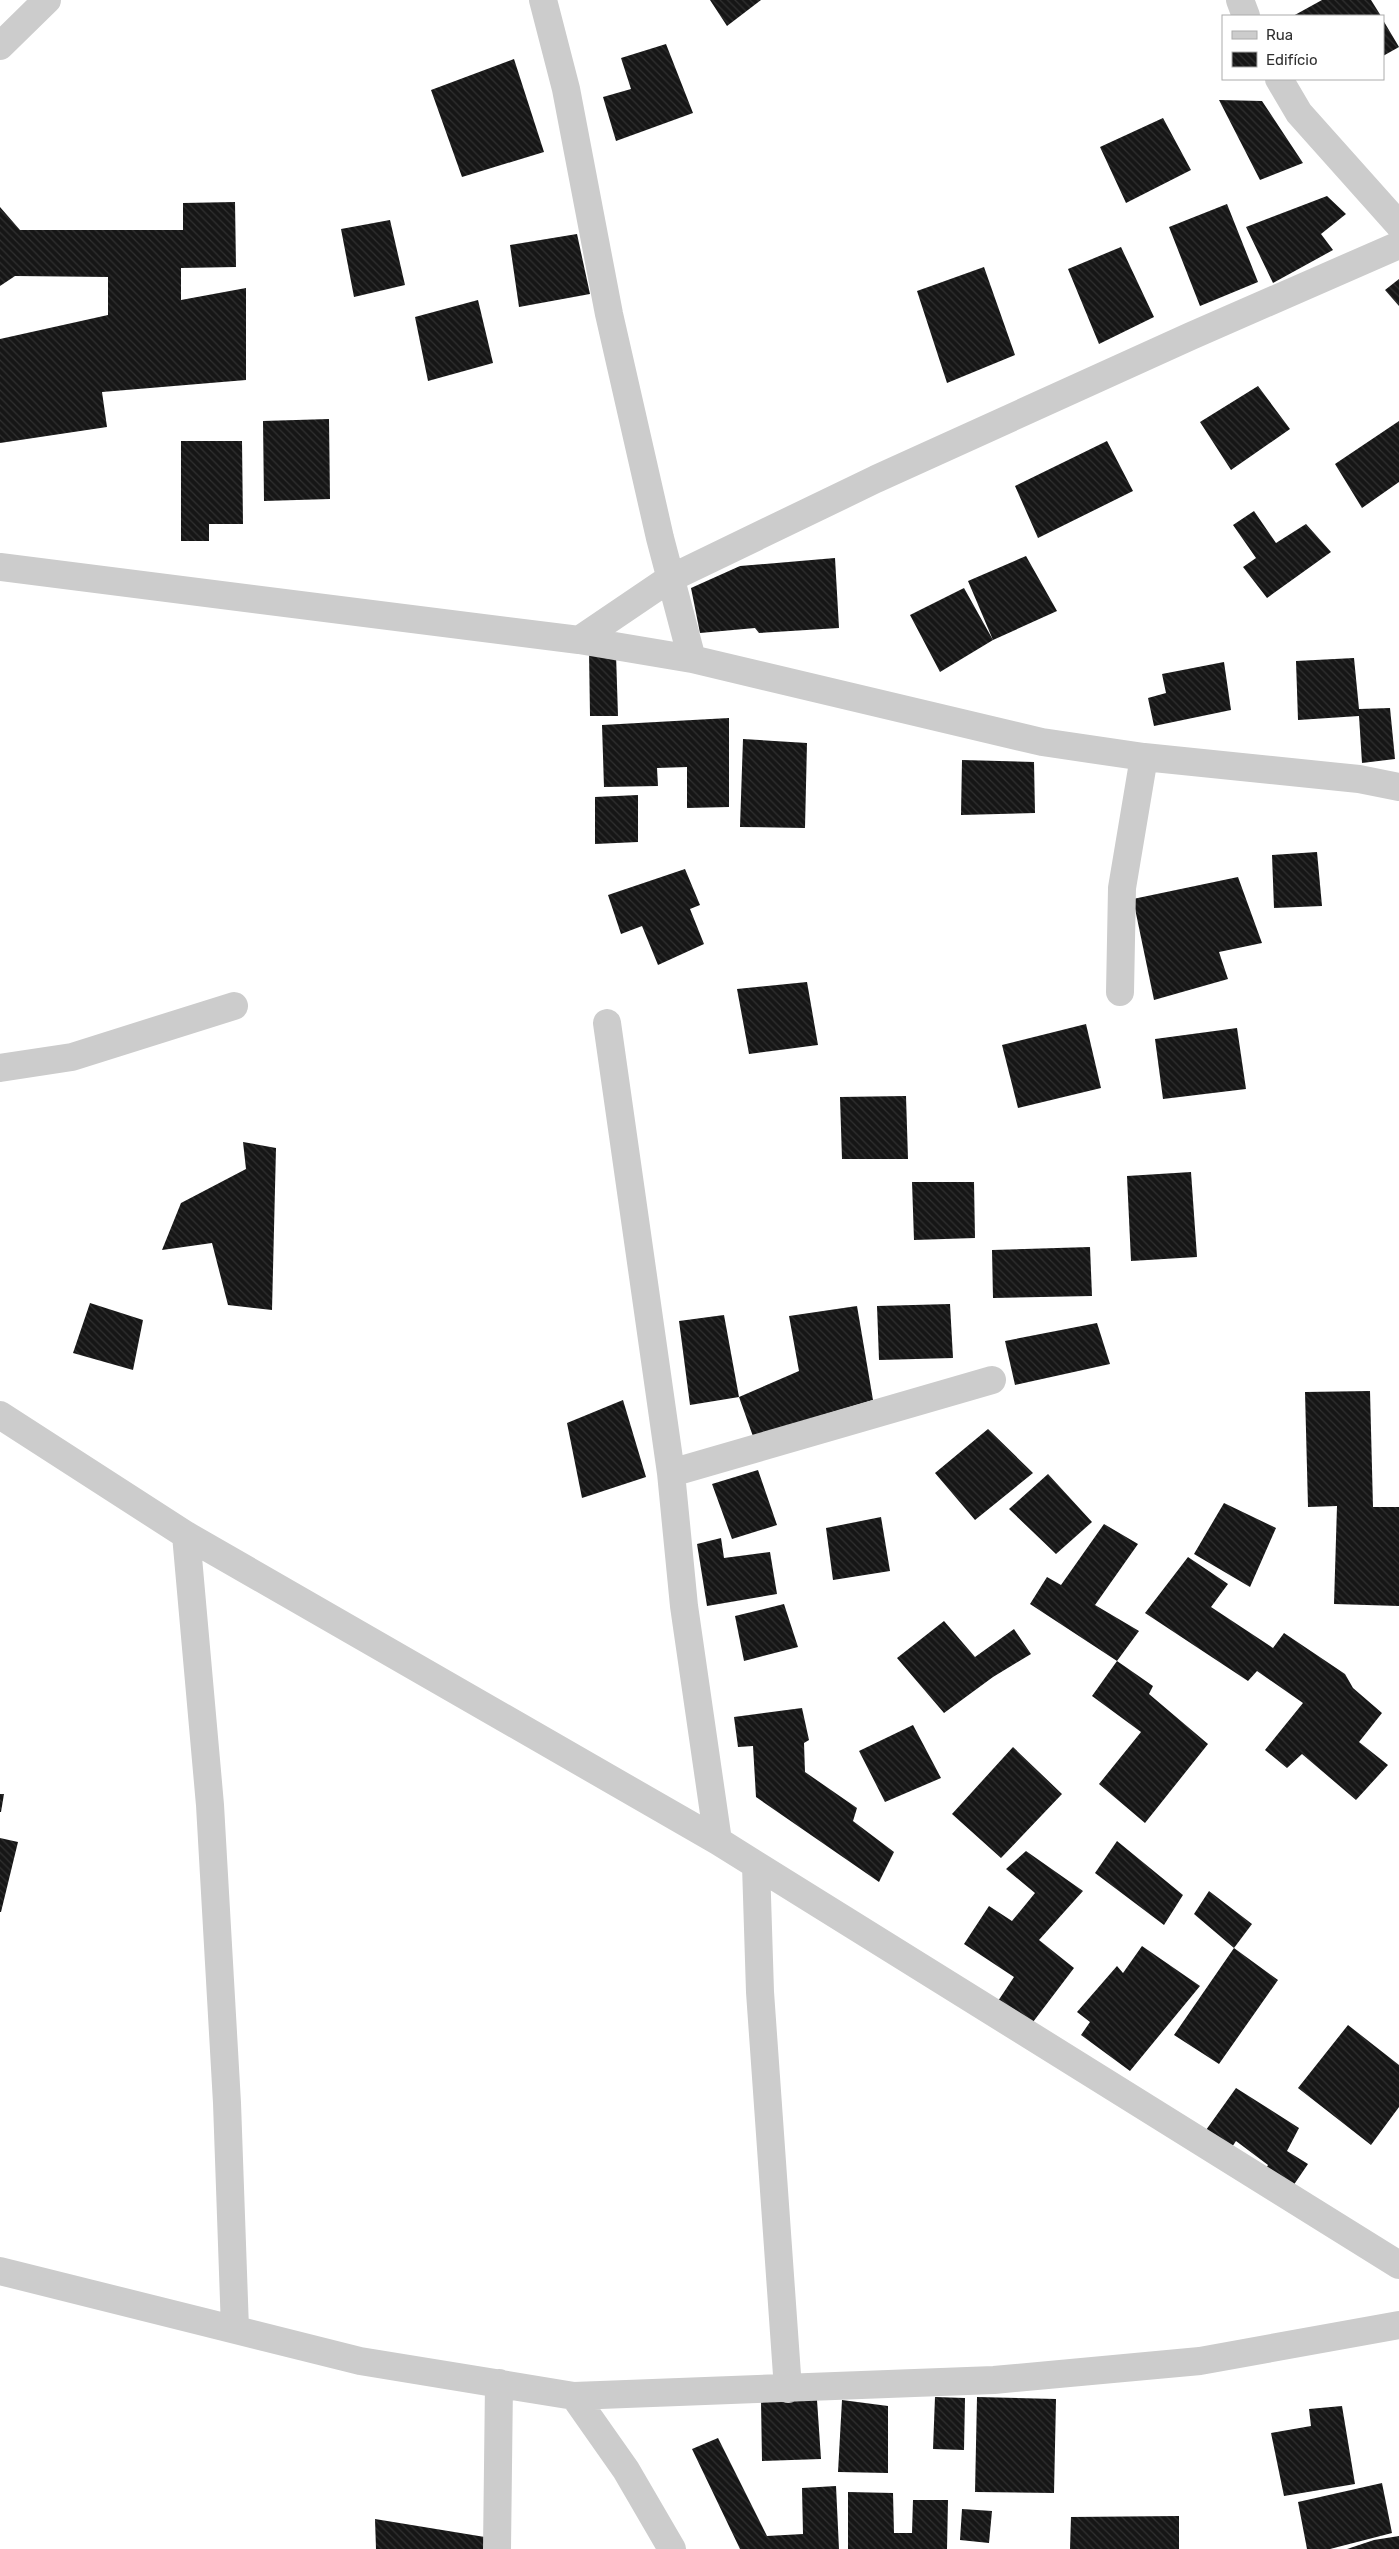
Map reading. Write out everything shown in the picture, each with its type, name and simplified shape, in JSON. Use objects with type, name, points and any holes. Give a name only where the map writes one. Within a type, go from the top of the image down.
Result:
[{"type":"street","points":[[0,46],[47,0]]},
{"type":"street","points":[[542,0],[566,89],[609,314],[669,579],[692,659]]},
{"type":"street","points":[[1240,0],[1246,15]]},
{"type":"street","points":[[1280,80],[1299,113],[1399,225]]},
{"type":"street","points":[[580,640],[669,579],[876,479],[1191,336],[1399,245]]},
{"type":"street","points":[[0,567],[580,640],[692,659],[1042,742],[1144,757],[1359,779],[1399,787]]},
{"type":"street","points":[[1120,992],[1122,888],[1144,757]]},
{"type":"street","points":[[0,1068],[72,1057],[234,1006]]},
{"type":"street","points":[[607,1023],[671,1474],[684,1606],[718,1841]]},
{"type":"street","points":[[671,1474],[992,1380]]},
{"type":"street","points":[[0,1415],[186,1535],[718,1841],[1399,2265]]},
{"type":"street","points":[[186,1535],[211,1815],[227,2103],[235,2329]]},
{"type":"street","points":[[756,1865],[760,1992],[788,2389]]},
{"type":"street","points":[[0,2271],[360,2361],[574,2396],[994,2380],[1200,2361],[1399,2325]]},
{"type":"street","points":[[497,2549],[499,2383]]},
{"type":"street","points":[[574,2396],[626,2470],[672,2549]]},
{"type":"building","points":[[710,0],[761,0],[727,26]]},
{"type":"building","points":[[1322,0],[1371,0],[1380,15],[1295,15]]},
{"type":"building","points":[[1384,22],[1399,47],[1384,55]]},
{"type":"building","points":[[666,44],[693,113],[616,141],[603,97],[631,89],[621,58]]},
{"type":"building","points":[[514,59],[544,152],[462,177],[431,90]]},
{"type":"building","points":[[1219,100],[1262,101],[1303,163],[1260,180]]},
{"type":"building","points":[[1163,118],[1191,170],[1126,203],[1100,147]]},
{"type":"building","points":[[1327,196],[1346,214],[1321,234],[1333,250],[1273,283],[1246,227]]},
{"type":"building","points":[[235,202],[236,267],[181,268],[181,300],[246,288],[246,380],[102,392],[107,427],[0,443],[0,339],[108,315],[108,277],[15,276],[0,286],[0,207],[20,230],[183,230],[183,203]]},
{"type":"building","points":[[1227,204],[1258,282],[1200,306],[1169,227]]},
{"type":"building","points":[[390,220],[405,285],[354,297],[341,229]]},
{"type":"building","points":[[577,234],[590,294],[519,307],[510,245]]},
{"type":"building","points":[[1121,247],[1154,317],[1099,344],[1068,269]]},
{"type":"building","points":[[984,267],[1015,355],[947,383],[917,291]]},
{"type":"building","points":[[1399,279],[1399,306],[1385,290]]},
{"type":"building","points":[[478,300],[493,363],[428,381],[415,317]]},
{"type":"building","points":[[1258,386],[1290,429],[1231,470],[1200,422]]},
{"type":"building","points":[[329,419],[330,499],[264,501],[263,421]]},
{"type":"building","points":[[1399,421],[1399,482],[1362,508],[1335,464]]},
{"type":"building","points":[[181,441],[242,441],[243,524],[209,524],[209,541],[181,541]]},
{"type":"building","points":[[1107,441],[1133,491],[1038,538],[1015,486]]},
{"type":"building","points":[[1254,511],[1276,543],[1306,524],[1331,552],[1267,598],[1243,567],[1256,558],[1233,525]]},
{"type":"building","points":[[1026,556],[1057,611],[993,640],[968,581]]},
{"type":"building","points":[[835,558],[839,628],[759,633],[755,628],[700,633],[691,588],[740,566]]},
{"type":"building","points":[[964,588],[993,640],[940,672],[910,615]]},
{"type":"building","points":[[589,651],[616,654],[618,716],[590,716]]},
{"type":"building","points":[[1354,658],[1359,709],[1390,708],[1395,759],[1362,763],[1359,716],[1298,720],[1296,661]]},
{"type":"building","points":[[1224,662],[1231,710],[1154,726],[1148,698],[1166,693],[1162,674]]},
{"type":"building","points":[[729,718],[729,807],[687,808],[687,767],[657,768],[658,786],[604,787],[602,725]]},
{"type":"building","points":[[743,739],[807,743],[805,828],[740,827]]},
{"type":"building","points":[[962,760],[1034,762],[1035,813],[961,815]]},
{"type":"building","points":[[638,795],[638,842],[595,844],[595,797]]},
{"type":"building","points":[[1317,852],[1322,906],[1274,908],[1272,855]]},
{"type":"building","points":[[685,869],[700,905],[690,909],[704,944],[658,965],[642,926],[621,934],[608,895]]},
{"type":"building","points":[[1238,877],[1262,943],[1219,952],[1228,979],[1154,1000],[1133,899]]},
{"type":"building","points":[[807,982],[818,1045],[749,1054],[737,989]]},
{"type":"building","points":[[1086,1024],[1101,1088],[1018,1108],[1002,1045]]},
{"type":"building","points":[[1237,1028],[1246,1089],[1163,1099],[1155,1039]]},
{"type":"building","points":[[906,1096],[908,1159],[842,1159],[840,1097]]},
{"type":"building","points":[[243,1142],[276,1148],[272,1310],[228,1305],[212,1243],[162,1250],[181,1203],[246,1169]]},
{"type":"building","points":[[1191,1172],[1197,1257],[1131,1261],[1127,1176]]},
{"type":"building","points":[[912,1182],[974,1182],[975,1238],[914,1240]]},
{"type":"building","points":[[1090,1247],[1092,1296],[993,1298],[992,1250]]},
{"type":"building","points":[[90,1303],[143,1320],[133,1370],[73,1353]]},
{"type":"building","points":[[950,1304],[953,1358],[879,1360],[877,1306]]},
{"type":"building","points":[[857,1306],[873,1400],[816,1417],[755,1442],[739,1397],[799,1371],[789,1316]]},
{"type":"building","points":[[724,1315],[739,1397],[690,1405],[679,1321]]},
{"type":"building","points":[[1097,1323],[1110,1364],[1015,1385],[1005,1341]]},
{"type":"building","points":[[1370,1391],[1373,1507],[1399,1507],[1399,1606],[1334,1604],[1337,1506],[1308,1507],[1305,1392]]},
{"type":"building","points":[[623,1400],[646,1477],[582,1498],[567,1423]]},
{"type":"building","points":[[988,1429],[1033,1473],[975,1520],[935,1473]]},
{"type":"building","points":[[758,1470],[777,1525],[732,1539],[712,1484]]},
{"type":"building","points":[[1048,1474],[1092,1522],[1056,1554],[1009,1509]]},
{"type":"building","points":[[1224,1503],[1276,1528],[1250,1587],[1194,1554]]},
{"type":"building","points":[[881,1517],[890,1571],[833,1580],[826,1528]]},
{"type":"building","points":[[1104,1524],[1138,1544],[1095,1605],[1139,1631],[1117,1661],[1030,1604],[1047,1577],[1061,1585]]},
{"type":"building","points":[[721,1538],[724,1558],[770,1552],[777,1594],[707,1606],[697,1544]]},
{"type":"building","points":[[1188,1557],[1228,1584],[1211,1607],[1273,1648],[1284,1633],[1345,1674],[1353,1688],[1382,1713],[1359,1742],[1388,1765],[1356,1800],[1302,1754],[1287,1768],[1265,1750],[1303,1703],[1257,1671],[1248,1681],[1145,1613]]},
{"type":"building","points":[[784,1604],[798,1647],[744,1661],[735,1616]]},
{"type":"building","points":[[944,1621],[975,1657],[1014,1629],[1031,1654],[993,1677],[944,1713],[897,1658]]},
{"type":"building","points":[[1117,1661],[1153,1686],[1149,1694],[1208,1744],[1145,1823],[1099,1784],[1141,1732],[1092,1696]]},
{"type":"building","points":[[802,1708],[809,1740],[804,1743],[805,1772],[857,1808],[853,1821],[894,1852],[879,1882],[756,1797],[753,1746],[738,1747],[734,1717]]},
{"type":"building","points":[[913,1725],[941,1778],[885,1802],[859,1751]]},
{"type":"building","points":[[1013,1747],[1062,1794],[1001,1858],[952,1814]]},
{"type":"building","points":[[0,1794],[4,1794],[1,1812],[0,1812]]},
{"type":"building","points":[[0,1838],[18,1842],[1,1912],[0,1912]]},
{"type":"building","points":[[1117,1841],[1183,1895],[1164,1925],[1095,1873]]},
{"type":"building","points":[[1026,1851],[1083,1891],[1039,1940],[1074,1968],[1030,2026],[998,2001],[1014,1977],[964,1944],[989,1906],[1012,1921],[1035,1893],[1006,1869]]},
{"type":"building","points":[[1209,1891],[1252,1924],[1234,1948],[1194,1914]]},
{"type":"building","points":[[1142,1946],[1200,1986],[1130,2071],[1081,2035],[1090,2022],[1077,2012],[1117,1966],[1123,1973]]},
{"type":"building","points":[[1234,1948],[1278,1980],[1219,2064],[1174,2035]]},
{"type":"building","points":[[1348,2025],[1399,2065],[1399,2107],[1371,2145],[1298,2088]]},
{"type":"building","points":[[1236,2088],[1299,2128],[1287,2151],[1308,2164],[1293,2186],[1265,2170],[1268,2165],[1236,2141],[1232,2147],[1206,2130]]},
{"type":"building","points":[[935,2397],[965,2398],[964,2450],[933,2449]]},
{"type":"building","points":[[977,2397],[1056,2399],[1054,2493],[975,2492]]},
{"type":"building","points":[[817,2400],[821,2459],[762,2461],[761,2401]]},
{"type":"building","points":[[842,2400],[888,2406],[888,2473],[838,2472]]},
{"type":"building","points":[[1342,2406],[1355,2484],[1284,2496],[1271,2433],[1311,2426],[1309,2409]]},
{"type":"building","points":[[718,2438],[767,2536],[803,2534],[802,2488],[836,2486],[839,2549],[740,2549],[692,2449]]},
{"type":"building","points":[[1382,2483],[1392,2533],[1330,2549],[1307,2549],[1298,2502]]},
{"type":"building","points":[[848,2492],[893,2493],[894,2533],[912,2533],[913,2500],[948,2500],[947,2549],[848,2549]]},
{"type":"building","points":[[962,2509],[992,2511],[989,2543],[960,2540]]},
{"type":"building","points":[[1179,2516],[1179,2549],[1070,2549],[1071,2517]]},
{"type":"building","points":[[375,2519],[497,2539],[495,2549],[376,2549]]},
{"type":"building","points":[[1399,2536],[1399,2549],[1347,2549],[1374,2540]]}]
